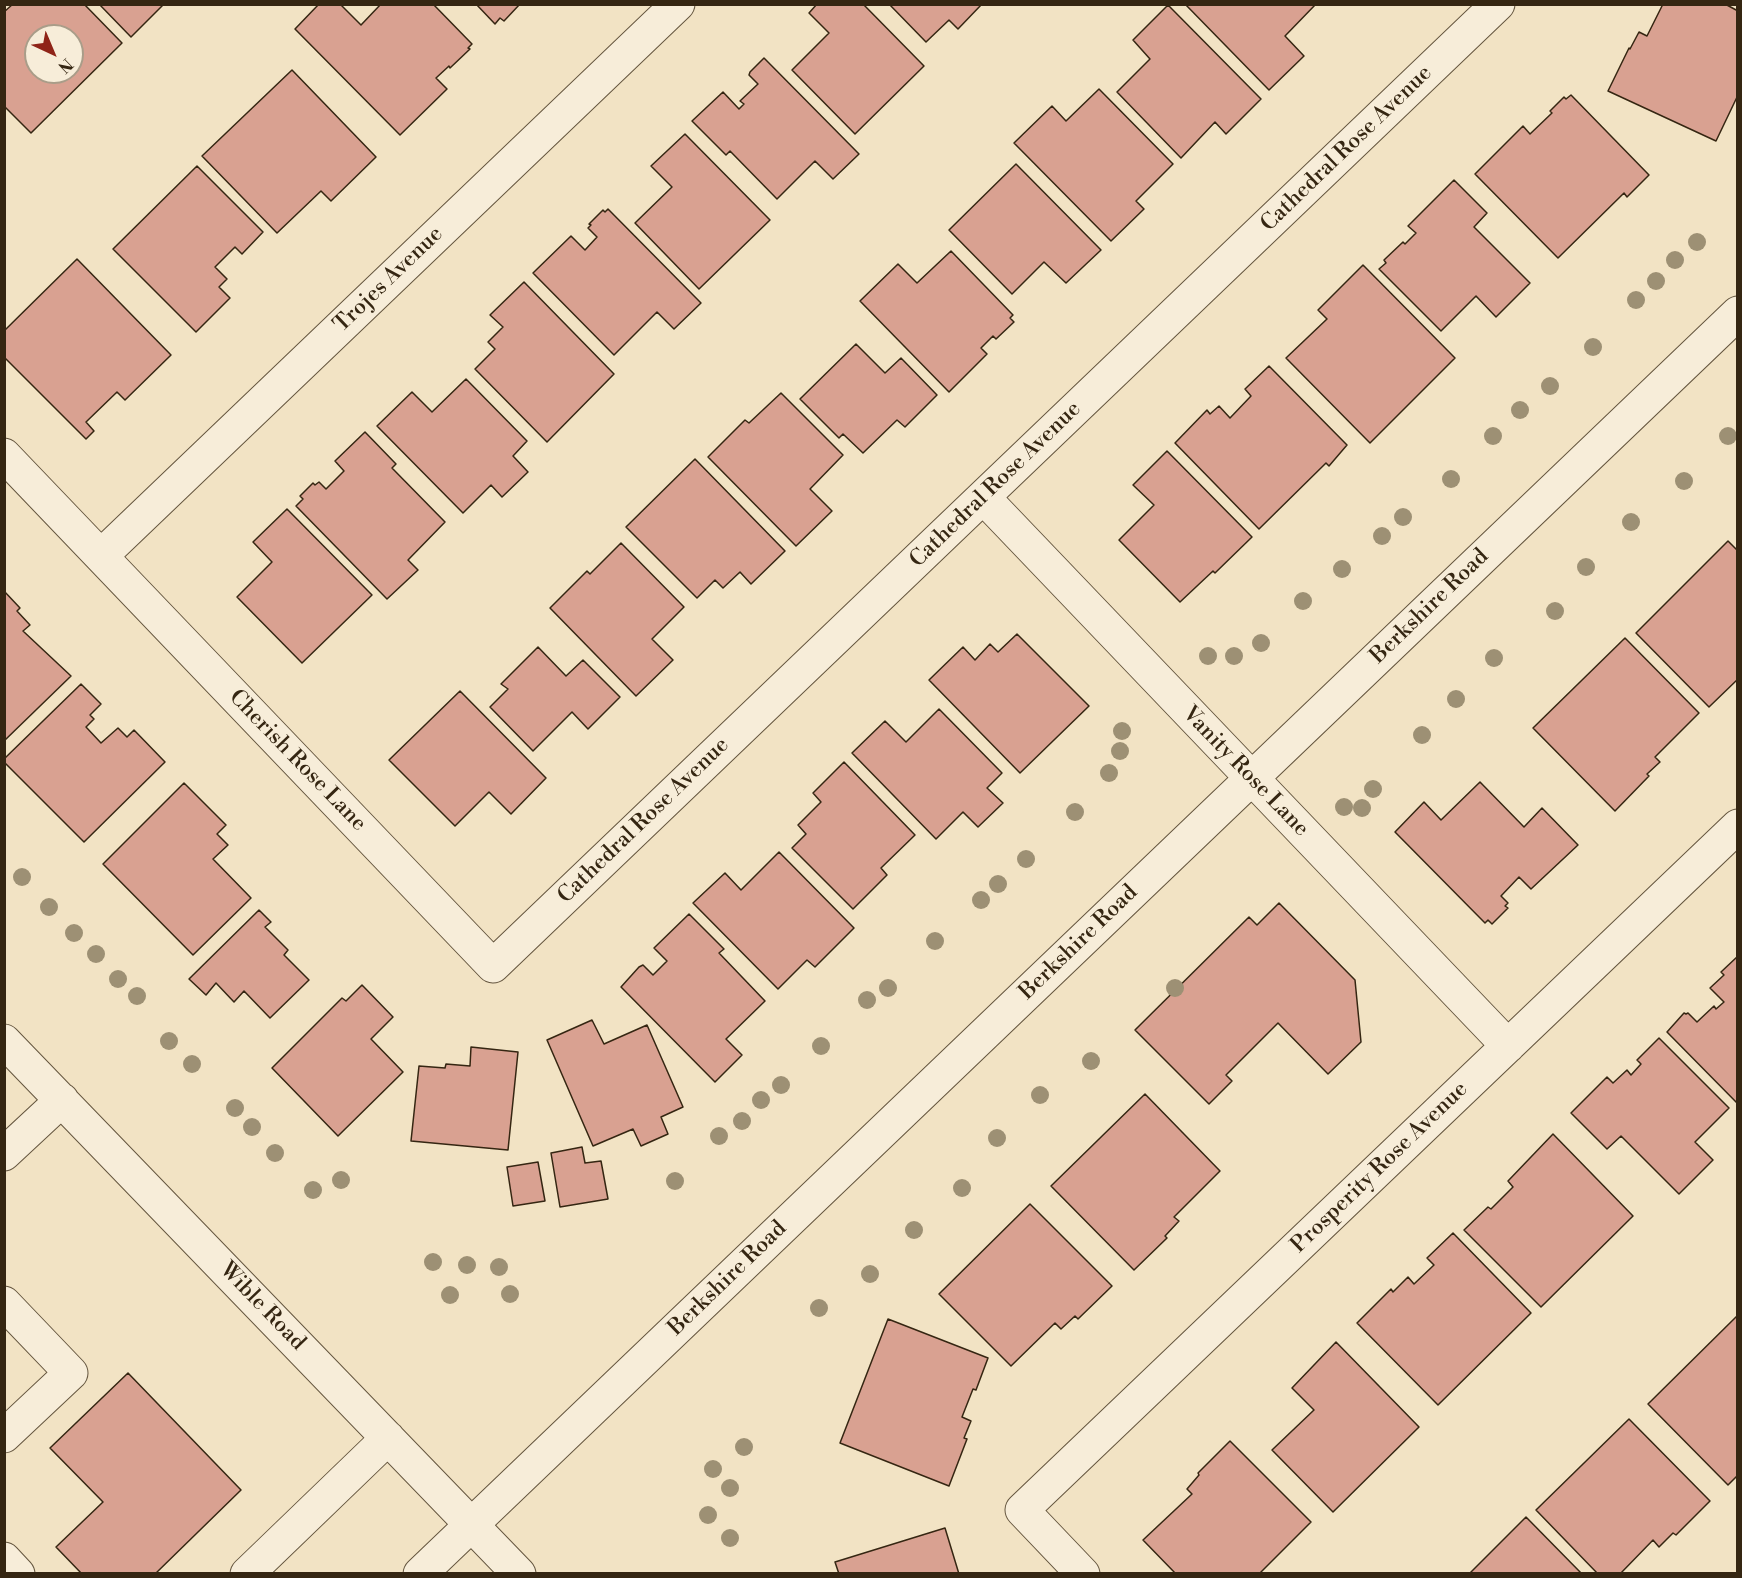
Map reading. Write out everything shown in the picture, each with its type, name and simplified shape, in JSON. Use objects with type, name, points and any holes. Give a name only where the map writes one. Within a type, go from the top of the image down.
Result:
[{"type":"street","name":"Trojes Avenue","points":[[101,556],[678,4]]},
{"type":"street","name":"Cathedral Rose Avenue","points":[[493,966],[1498,4]]},
{"type":"street","name":"Berkshire Road","points":[[420,1574],[1737,313]]},
{"type":"street","name":"Cherish Rose Lane","points":[[4,455],[493,966]]},
{"type":"street","name":"Vanity Rose Lane","points":[[983,497],[1508,1046]]},
{"type":"street","name":"Prosperity Rose Avenue","points":[[1083,1574],[1022,1510],[1737,826]]},
{"type":"street","name":"Wible Road","points":[[4,1041],[519,1574]]},
{"type":"street","points":[[4,1154],[62,1100]]},
{"type":"street","points":[[4,1303],[71,1373],[4,1436]]},
{"type":"street","points":[[247,1574],[388,1438]]},
{"type":"street","points":[[4,1559],[18,1574]]},
{"type":"building","points":[[13,4],[84,4],[122,43],[84,81],[84,24],[24,24],[24,84],[81,84],[31,133],[4,106],[4,12]]},
{"type":"building","points":[[99,4],[164,4],[131,37]]},
{"type":"building","points":[[319,4],[340,4],[361,25],[381,4],[433,4],[472,44],[468,48],[470,49],[450,68],[449,66],[436,78],[447,89],[400,135],[295,29]]},
{"type":"building","points":[[476,4],[520,4],[504,21],[500,18],[495,24]]},
{"type":"building","points":[[817,4],[863,4],[924,66],[855,134],[792,70],[829,33],[809,13]]},
{"type":"building","points":[[889,4],[982,4],[958,29],[949,20],[926,42]]},
{"type":"building","points":[[1185,4],[1316,4],[1285,36],[1304,56],[1269,90]]},
{"type":"building","points":[[1663,4],[1725,4],[1738,11],[1738,95],[1716,141],[1608,91],[1639,32],[1647,36]]},
{"type":"building","points":[[1168,5],[1261,99],[1226,134],[1215,122],[1181,158],[1117,92],[1150,59],[1133,40]]},
{"type":"building","points":[[764,58],[859,154],[833,179],[815,161],[777,199],[730,151],[726,155],[692,121],[723,92],[739,109],[744,104],[740,101],[758,84],[749,75],[750,72]]},
{"type":"building","points":[[292,70],[376,157],[331,201],[321,191],[277,233],[202,156]]},
{"type":"building","points":[[1099,89],[1173,164],[1136,201],[1144,209],[1111,241],[1014,143],[1052,106],[1066,121]]},
{"type":"building","points":[[1571,95],[1649,175],[1627,197],[1624,193],[1558,258],[1475,174],[1523,126],[1530,134],[1552,113],[1550,111],[1564,97],[1566,99]]},
{"type":"building","points":[[685,134],[770,220],[699,289],[635,223],[672,187],[651,166]]},
{"type":"building","points":[[1016,164],[1101,250],[1066,283],[1044,262],[1012,294],[949,230]]},
{"type":"building","points":[[197,166],[263,232],[242,254],[235,247],[215,267],[227,279],[219,287],[230,298],[196,332],[113,249]]},
{"type":"building","points":[[1454,180],[1487,213],[1474,227],[1530,283],[1496,317],[1476,296],[1441,331],[1379,269],[1386,263],[1384,260],[1416,233],[1408,226]]},
{"type":"building","points":[[608,209],[701,303],[674,329],[657,312],[614,355],[533,273],[571,236],[585,250],[597,237],[588,228],[591,225],[589,224],[603,210],[605,212]]},
{"type":"building","points":[[951,251],[1013,315],[1010,318],[1014,322],[996,339],[993,336],[981,348],[987,354],[949,392],[860,301],[898,264],[917,283]]},
{"type":"building","points":[[77,259],[171,355],[125,400],[117,392],[86,422],[94,431],[86,439],[4,357],[4,331]]},
{"type":"building","points":[[1363,265],[1455,358],[1370,443],[1286,358],[1327,319],[1318,310]]},
{"type":"building","points":[[524,282],[614,374],[547,442],[475,369],[495,349],[488,342],[503,327],[490,315]]},
{"type":"building","points":[[856,344],[885,373],[901,358],[937,395],[905,427],[897,420],[863,453],[843,434],[839,438],[800,399]]},
{"type":"building","points":[[1269,366],[1347,445],[1329,466],[1326,463],[1259,529],[1175,443],[1207,410],[1210,414],[1219,406],[1230,418],[1251,396],[1245,389]]},
{"type":"building","points":[[466,379],[527,441],[513,456],[528,472],[502,497],[491,485],[463,513],[377,426],[412,392],[432,412]]},
{"type":"building","points":[[781,393],[843,455],[810,489],[832,511],[796,546],[708,457],[745,420],[749,423]]},
{"type":"building","points":[[365,432],[396,464],[392,468],[445,522],[408,560],[418,570],[387,599],[296,506],[303,499],[300,496],[313,483],[315,485],[319,482],[326,489],[344,471],[335,461]]},
{"type":"building","points":[[1167,451],[1252,537],[1215,573],[1213,571],[1180,602],[1119,540],[1154,505],[1133,485]]},
{"type":"building","points":[[695,459],[785,551],[751,584],[740,572],[723,588],[715,580],[697,598],[626,527]]},
{"type":"building","points":[[287,509],[372,595],[302,663],[237,597],[272,562],[253,542]]},
{"type":"building","points":[[1728,541],[1738,551],[1738,679],[1709,707],[1636,633]]},
{"type":"building","points":[[621,543],[684,607],[652,639],[673,660],[636,696],[550,608],[587,571],[590,574]]},
{"type":"building","points":[[4,591],[20,608],[17,611],[30,625],[23,631],[71,676],[4,741]]},
{"type":"building","points":[[1017,634],[1089,706],[1020,773],[929,680],[963,647],[975,660],[990,644],[998,652]]},
{"type":"building","points":[[1625,638],[1699,713],[1655,757],[1660,762],[1615,811],[1533,728]]},
{"type":"building","points":[[538,647],[566,676],[583,660],[620,697],[588,729],[572,712],[533,751],[490,707],[508,689],[501,684]]},
{"type":"building","points":[[81,684],[101,704],[90,715],[94,719],[86,727],[101,743],[118,728],[127,737],[134,730],[165,762],[84,842],[4,762],[4,759]]},
{"type":"building","points":[[460,691],[546,778],[511,814],[489,792],[455,826],[389,760]]},
{"type":"building","points":[[939,709],[1002,773],[987,788],[1003,803],[978,827],[963,812],[936,839],[852,753],[885,721],[906,742]]},
{"type":"building","points":[[844,762],[915,835],[881,868],[887,875],[853,909],[792,848],[806,834],[798,825],[821,802],[813,793]]},
{"type":"building","points":[[1480,782],[1524,827],[1542,808],[1578,845],[1531,889],[1519,877],[1501,896],[1508,903],[1505,906],[1508,908],[1492,924],[1488,920],[1485,923],[1395,832],[1424,802],[1441,820]]},
{"type":"building","points":[[184,783],[226,825],[217,834],[228,845],[213,859],[251,898],[193,955],[103,864]]},
{"type":"building","points":[[779,852],[854,928],[815,967],[807,960],[778,989],[693,903],[725,873],[741,890]]},
{"type":"building","points":[[1279,903],[1355,980],[1361,1042],[1328,1074],[1278,1023],[1226,1075],[1232,1081],[1209,1104],[1135,1030],[1249,917],[1257,925]]},
{"type":"building","points":[[259,910],[271,922],[265,927],[288,950],[284,955],[309,980],[270,1018],[244,991],[234,1002],[216,983],[206,995],[189,979]]},
{"type":"building","points":[[689,914],[724,949],[719,953],[765,1001],[726,1039],[742,1055],[715,1082],[621,987],[639,967],[643,965],[653,975],[667,961],[654,948]]},
{"type":"building","points":[[1738,956],[1738,1104],[1667,1032],[1684,1013],[1688,1013],[1697,1022],[1714,1006],[1716,1009],[1724,1002],[1710,988],[1724,975],[1721,972]]},
{"type":"building","points":[[362,985],[393,1017],[371,1039],[403,1072],[338,1136],[272,1068],[342,998],[346,1001]]},
{"type":"building","points":[[592,1020],[604,1044],[647,1025],[683,1107],[661,1117],[668,1134],[641,1146],[633,1129],[593,1146],[547,1040]]},
{"type":"building","points":[[1659,1038],[1729,1108],[1695,1142],[1713,1160],[1679,1194],[1621,1136],[1607,1149],[1571,1113],[1607,1077],[1613,1083],[1627,1070],[1631,1075],[1641,1064],[1637,1060]]},
{"type":"building","points":[[471,1047],[518,1052],[508,1150],[411,1141],[419,1066],[445,1068],[446,1064],[470,1066]]},
{"type":"building","points":[[1145,1094],[1220,1171],[1174,1217],[1179,1221],[1165,1236],[1167,1238],[1134,1270],[1051,1186]]},
{"type":"building","points":[[1553,1134],[1633,1216],[1541,1307],[1464,1230],[1488,1207],[1491,1209],[1513,1187],[1508,1181]]},
{"type":"building","points":[[582,1147],[585,1163],[601,1161],[608,1199],[560,1207],[551,1153]]},
{"type":"building","points":[[538,1162],[545,1201],[513,1206],[507,1167]]},
{"type":"building","points":[[1030,1204],[1112,1286],[1078,1319],[1075,1316],[1061,1329],[1055,1323],[1011,1366],[939,1294]]},
{"type":"building","points":[[1453,1233],[1531,1313],[1438,1405],[1357,1323],[1391,1289],[1393,1292],[1408,1277],[1414,1284],[1434,1265],[1427,1258]]},
{"type":"building","points":[[1738,1315],[1738,1475],[1728,1485],[1648,1404]]},
{"type":"building","points":[[888,1319],[988,1358],[976,1390],[973,1389],[962,1417],[971,1421],[964,1438],[967,1439],[949,1486],[840,1443]]},
{"type":"building","points":[[1336,1342],[1419,1427],[1333,1512],[1272,1450],[1314,1410],[1292,1388]]},
{"type":"building","points":[[128,1373],[241,1490],[155,1574],[82,1574],[56,1547],[103,1502],[50,1448]]},
{"type":"building","points":[[1629,1419],[1710,1501],[1676,1535],[1673,1533],[1659,1547],[1653,1540],[1620,1574],[1598,1574],[1536,1510]]},
{"type":"building","points":[[1230,1441],[1311,1522],[1259,1574],[1176,1574],[1143,1540],[1192,1494],[1187,1489],[1199,1475],[1198,1473]]},
{"type":"building","points":[[1526,1517],[1582,1574],[1469,1574]]},
{"type":"building","points":[[945,1528],[959,1574],[839,1574],[835,1562]]}]
